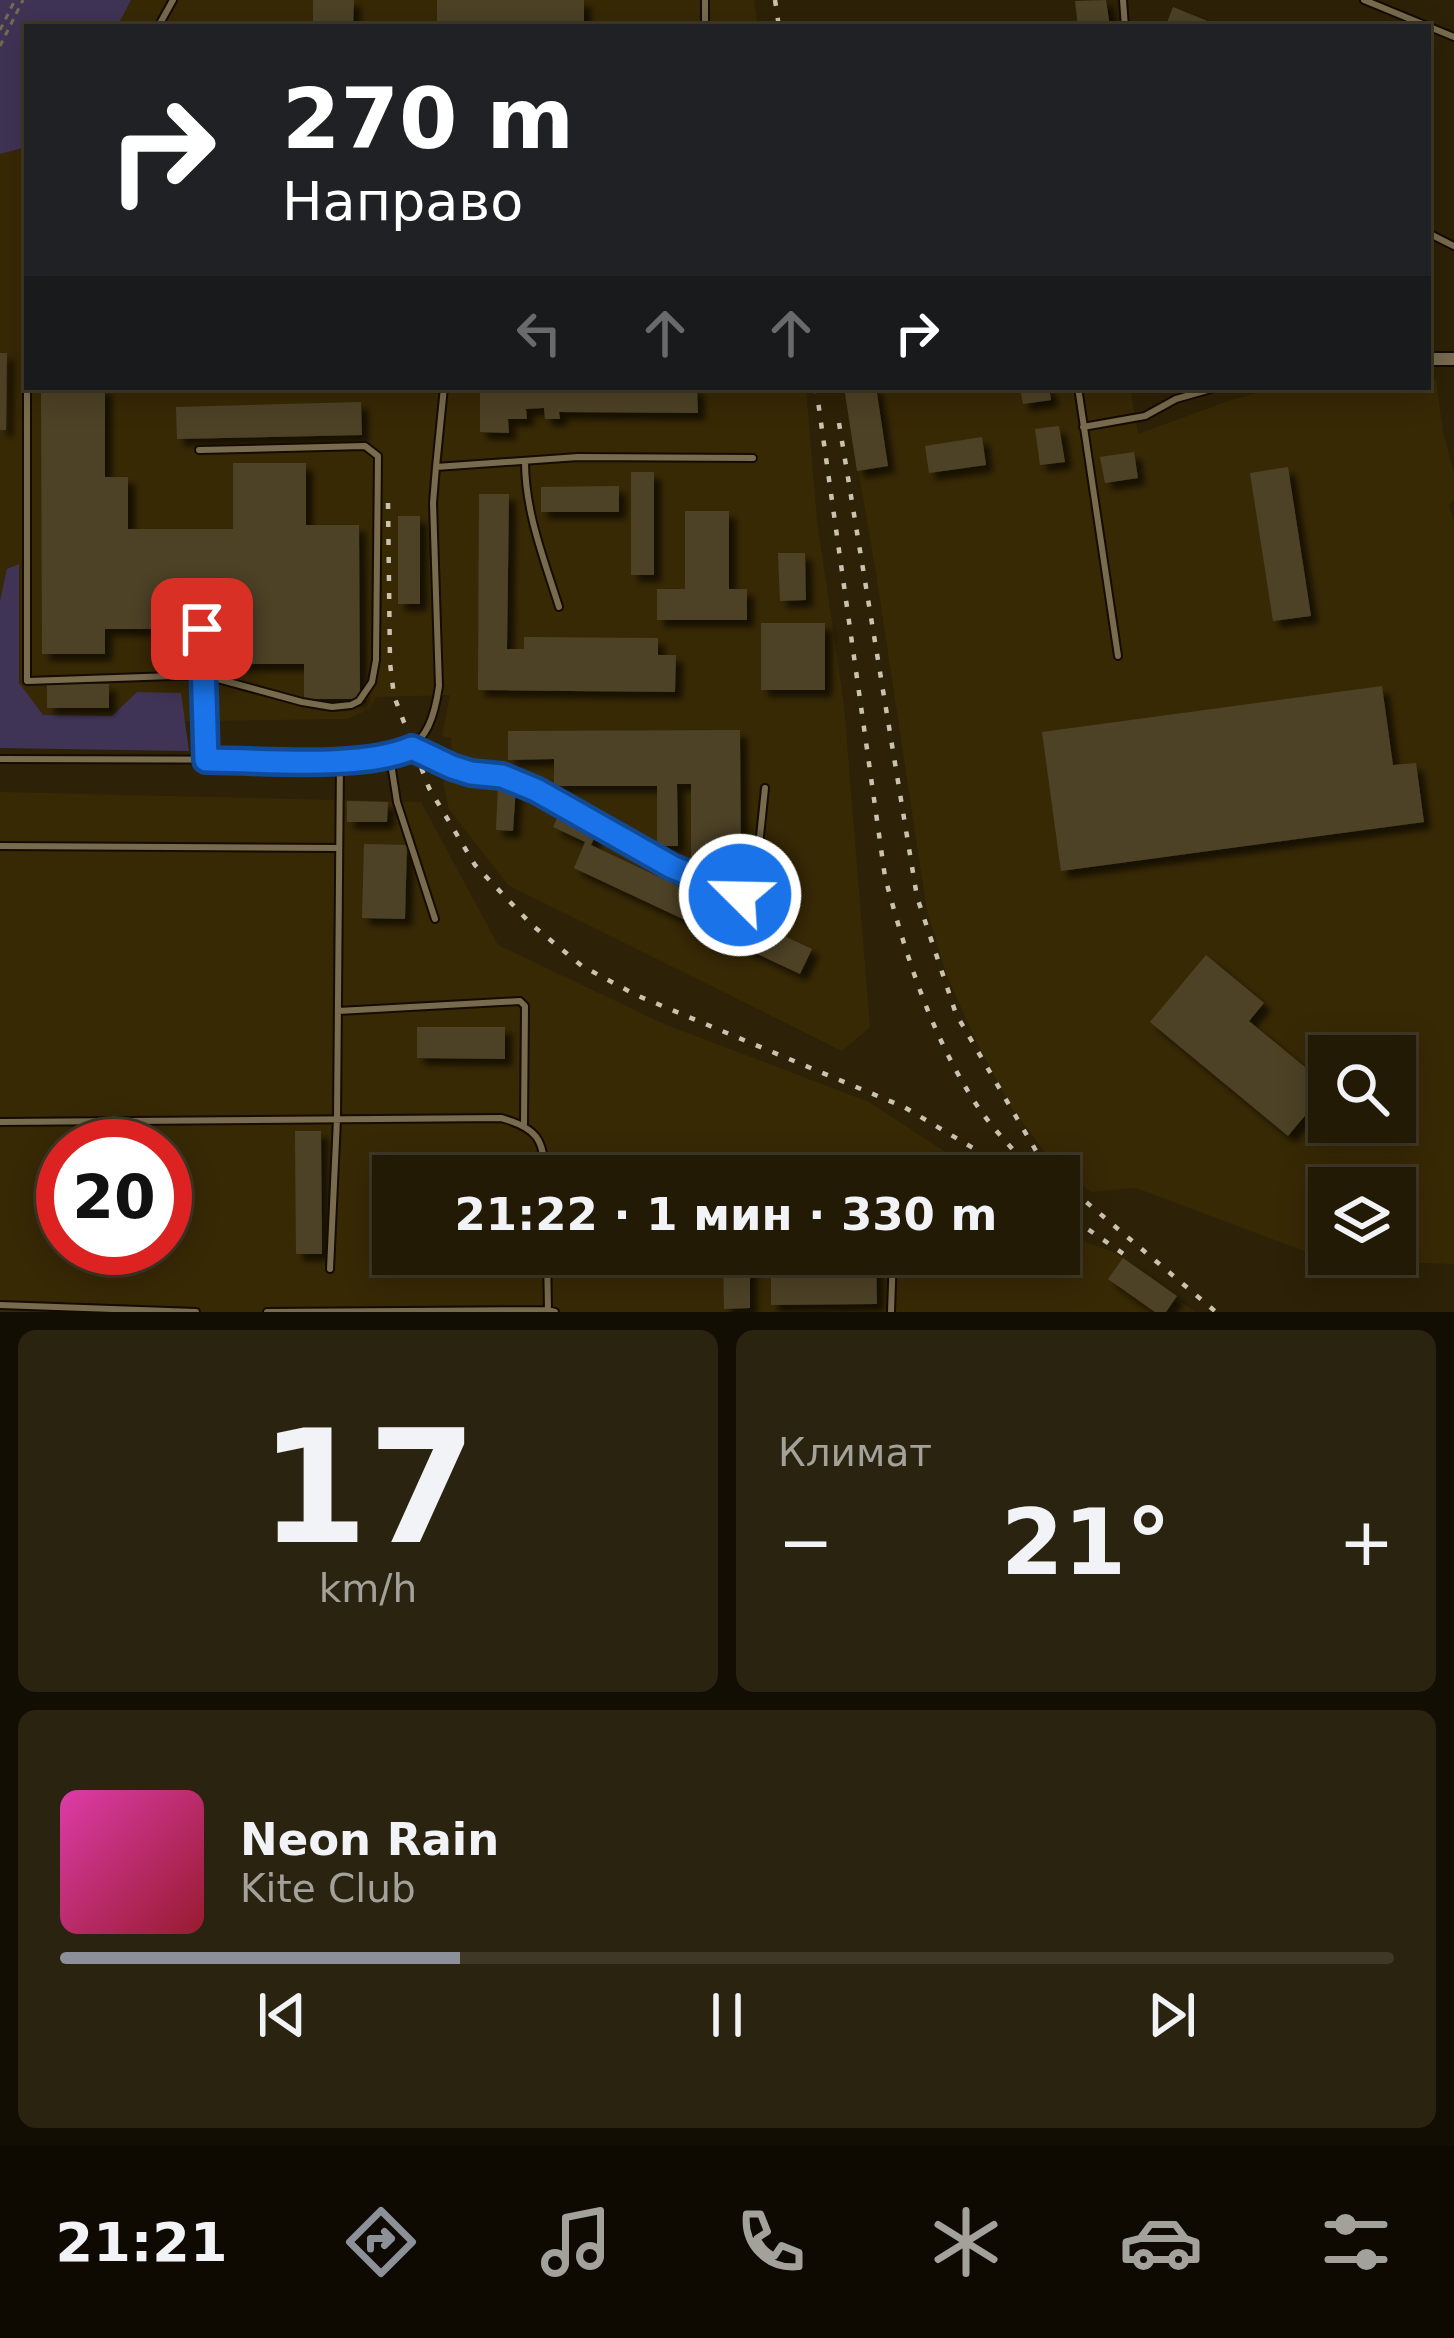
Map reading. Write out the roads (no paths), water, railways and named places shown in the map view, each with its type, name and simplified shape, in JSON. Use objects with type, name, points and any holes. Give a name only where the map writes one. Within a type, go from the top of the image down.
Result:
[{"type":"lane","points":[[1364,0],[1422,24]]},
{"type":"lane","points":[[27,390],[28,681],[203,675],[302,702],[332,706],[359,701],[372,682],[376,660],[378,456],[365,446],[199,450]]},
{"type":"lane","points":[[0,759],[340,760],[390,757],[412,748],[427,732],[439,686],[433,503],[444,390]]},
{"type":"lane","points":[[1078,390],[1118,656]]},
{"type":"lane","points":[[1083,427],[1145,416],[1205,390]]},
{"type":"lane","points":[[436,467],[578,457],[753,458]]},
{"type":"lane","points":[[525,460],[531,518],[559,607]]},
{"type":"lane","points":[[202,629],[206,760]]},
{"type":"lane","points":[[412,748],[452,767],[502,776],[536,790],[672,867],[740,895],[749,894],[755,885],[765,788]]},
{"type":"lane","points":[[390,757],[398,802],[435,919]]},
{"type":"lane","points":[[330,1268],[337,1119],[340,760]]},
{"type":"lane","points":[[0,846],[339,848]]},
{"type":"lane","points":[[338,1011],[520,1001],[525,1006],[524,1124]]},
{"type":"lane","points":[[0,1122],[501,1118],[524,1124],[535,1134],[544,1155]]},
{"type":"lane","points":[[267,1312],[552,1311],[549,1275]]},
{"type":"lane","points":[[891,1312],[892,1275]]},
{"type":"lane","points":[[0,1305],[196,1312]]},
{"type":"railway","points":[[775,0],[779,24]]},
{"type":"railway","points":[[816,390],[885,877],[911,965],[946,1051],[976,1104],[1018,1155]]},
{"type":"railway","points":[[839,423],[917,897],[956,1014],[1038,1155]]},
{"type":"railway","points":[[388,503],[394,696],[429,788],[475,865],[532,925],[582,966],[636,995],[904,1107],[984,1155]]},
{"type":"railway","points":[[1080,1197],[1216,1312]]},
{"type":"railway","points":[[1080,1224],[1128,1257]]}]
